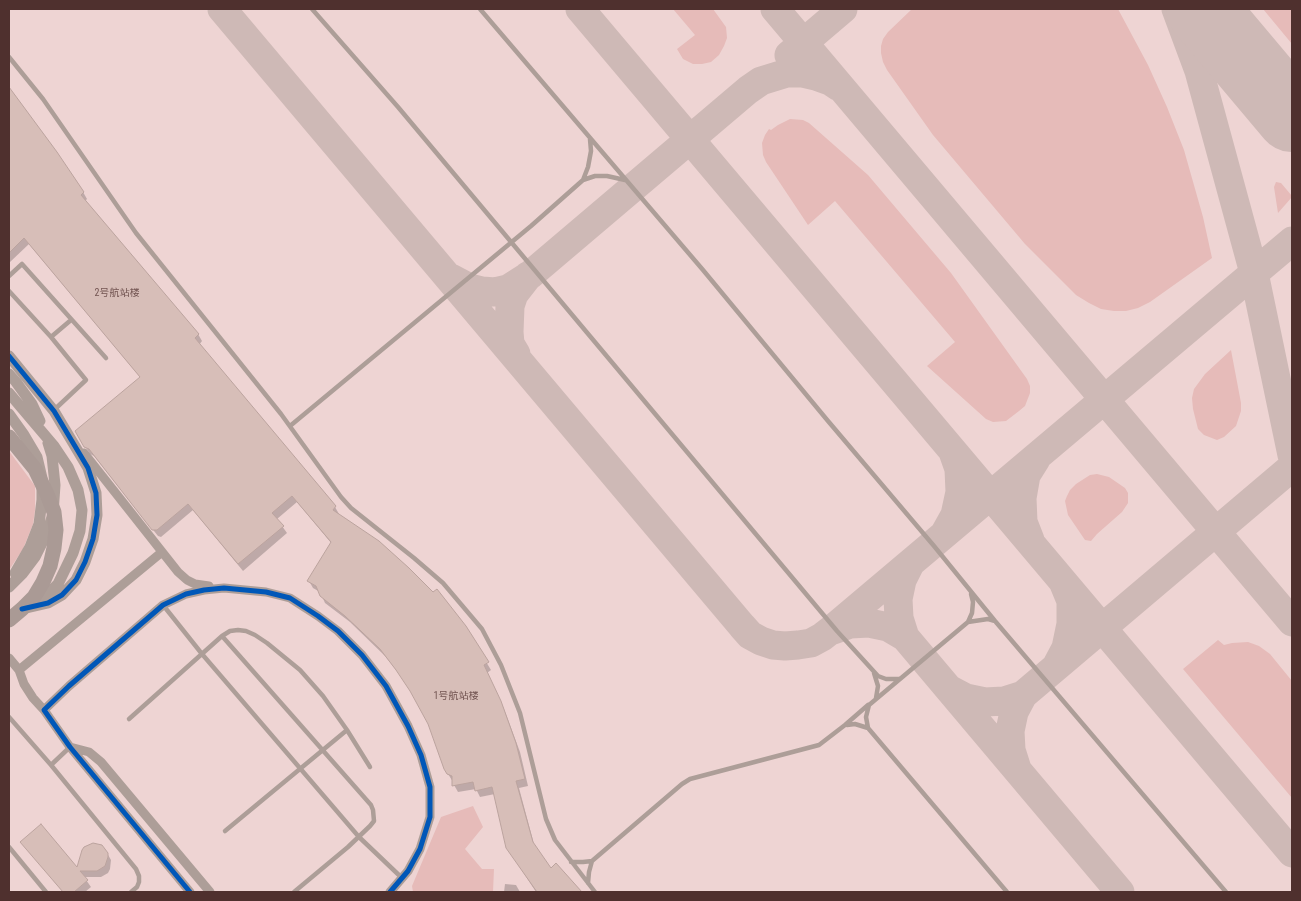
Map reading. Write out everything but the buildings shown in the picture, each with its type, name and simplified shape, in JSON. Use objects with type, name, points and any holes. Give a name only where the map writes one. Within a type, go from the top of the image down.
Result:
[{"type":"highway","points":[[9,437],[35,469],[54,512],[56,530],[50,566],[43,582],[34,597],[9,620]]},
{"type":"street","points":[[9,356],[54,411],[67,431],[88,468],[96,493],[97,515],[93,539],[76,580],[62,595],[48,603],[22,609]]},
{"type":"street","points":[[9,374],[32,404],[43,429],[52,456],[55,485],[53,514],[47,534],[35,557],[9,587]]},
{"type":"street","points":[[9,392],[54,446],[68,467],[78,490],[82,510],[80,531],[73,553],[58,584],[46,596],[22,609]]},
{"type":"street","points":[[9,414],[37,457],[42,478],[42,500],[39,524],[30,547],[9,583]]},
{"type":"street","points":[[67,431],[186,580],[204,586],[266,592],[290,598],[338,630],[362,655],[386,686],[411,733],[430,787],[430,817],[420,848],[408,871],[390,892]]},
{"type":"street","points":[[18,670],[162,552]]},
{"type":"street","points":[[44,710],[163,605],[186,594],[224,588]]},
{"type":"street","points":[[9,658],[18,670],[24,684],[70,747],[190,892]]},
{"type":"street","points":[[70,747],[89,752],[101,762],[210,892]]},
{"type":"lane","points":[[312,9],[398,107],[837,631],[878,676],[886,679],[899,679]]},
{"type":"lane","points":[[480,9],[709,277],[995,621],[1226,892]]},
{"type":"lane","points":[[9,57],[43,99],[136,233],[281,414],[341,497],[351,508],[443,583],[482,629],[502,665],[520,713],[546,819],[555,840],[595,892]]},
{"type":"lane","points":[[583,180],[591,151],[590,137]]},
{"type":"lane","points":[[290,426],[583,180],[596,176],[607,176],[626,181]]},
{"type":"lane","points":[[9,276],[22,264],[106,358]]},
{"type":"lane","points":[[9,291],[51,337],[86,380],[54,411]]},
{"type":"lane","points":[[51,337],[71,320]]},
{"type":"lane","points":[[588,883],[592,861],[690,779],[819,745],[968,622],[972,613],[973,602],[970,590]]},
{"type":"lane","points":[[163,605],[202,654],[359,837],[402,878]]},
{"type":"lane","points":[[968,622],[988,619],[995,621]]},
{"type":"lane","points":[[129,719],[222,636],[238,630],[246,631],[267,643],[300,670],[323,696],[370,767]]},
{"type":"lane","points":[[222,636],[371,805],[373,810],[374,821],[370,826],[294,892]]},
{"type":"lane","points":[[873,672],[878,686],[876,698]]},
{"type":"lane","points":[[869,704],[866,717],[868,728],[1007,892]]},
{"type":"lane","points":[[9,717],[136,869],[139,882],[137,887],[131,892]]},
{"type":"lane","points":[[845,725],[855,724],[868,728]]},
{"type":"lane","points":[[225,831],[347,730]]},
{"type":"lane","points":[[50,765],[70,747]]},
{"type":"lane","points":[[9,847],[46,892]]},
{"type":"lane","points":[[572,862],[592,861]]},
{"type":"shaded area","points":[[673,9],[713,9],[726,27],[727,38],[724,46],[719,55],[711,62],[693,64],[683,59],[677,49],[695,35]]},
{"type":"shaded area","points":[[912,9],[1118,9],[1148,65],[1184,150],[1203,217],[1212,258],[1150,302],[1138,308],[1126,311],[1101,309],[1076,295],[1025,244],[933,135],[887,70],[881,53],[883,39]]},
{"type":"shaded area","points":[[1263,9],[1292,9],[1292,44]]},
{"type":"shaded area","points":[[790,119],[803,120],[809,123],[868,175],[951,273],[1027,379],[1030,393],[1025,406],[1006,421],[993,422],[986,419],[927,366],[955,342],[835,201],[808,225],[763,155],[762,143],[769,129],[771,130]]},
{"type":"shaded area","points":[[1276,182],[1281,183],[1292,196],[1278,213],[1274,187]]},
{"type":"shaded area","points":[[1231,350],[1241,411],[1236,426],[1224,437],[1217,440],[1204,435],[1198,429],[1192,398],[1194,389],[1205,374]]},
{"type":"shaded area","points":[[9,451],[35,486],[35,510],[33,524],[23,549],[9,570]]},
{"type":"shaded area","points":[[1097,474],[1109,477],[1125,488],[1128,493],[1128,503],[1122,512],[1091,541],[1085,540],[1068,515],[1065,501],[1070,490],[1076,484],[1090,475]]},
{"type":"shaded area","points":[[1218,640],[1224,645],[1248,642],[1259,646],[1270,654],[1292,681],[1292,798],[1183,669]]},
{"type":"shaded area","points":[[473,806],[483,827],[465,849],[482,869],[494,869],[493,892],[413,892],[412,886],[441,817]]},
{"type":"taxiway","points":[[222,9],[742,626],[750,635],[773,645],[785,646],[811,643],[831,630],[1292,241]]},
{"type":"taxiway","points":[[580,9],[1292,853]]},
{"type":"taxiway","points":[[775,9],[1292,622]]},
{"type":"taxiway","points":[[789,55],[843,9]]},
{"type":"taxiway","points":[[1176,9],[1199,71],[1254,273],[1292,455]]},
{"type":"taxiway","points":[[451,278],[470,288],[482,291],[495,292],[508,289],[530,275],[761,81],[787,73],[803,73],[830,81],[839,87]]},
{"type":"taxiway","points":[[516,354],[510,344],[510,306],[514,294],[528,276]]},
{"type":"taxiway","points":[[945,533],[955,515],[960,492],[959,469],[953,452]]},
{"type":"taxiway","points":[[1030,540],[1023,522],[1022,498],[1026,475],[1036,459]]},
{"type":"taxiway","points":[[949,689],[966,698],[985,702],[1004,701],[1023,695],[1292,467]]},
{"type":"taxiway","points":[[910,564],[902,580],[898,599],[899,618],[905,637],[1120,892]]},
{"type":"taxiway","points":[[1057,665],[1066,648],[1071,624],[1071,601],[1064,584]]},
{"type":"taxiway","points":[[833,630],[850,624],[869,623],[888,627],[905,637]]},
{"type":"taxiway","points":[[1017,769],[1011,750],[1010,731],[1014,712],[1023,695]]},
{"type":"runway","points":[[1202,9],[1292,116]]},
{"type":"cycle path","points":[[9,356],[54,411],[88,468],[96,493],[97,515],[93,539],[76,580],[62,595],[48,603],[22,609]]},
{"type":"cycle path","points":[[190,892],[70,747],[44,710],[163,605],[186,594],[224,588],[266,592],[290,598],[318,616],[338,631],[362,655],[386,686],[408,726],[421,755],[430,787],[430,817],[420,849],[408,871],[390,892]]}]
